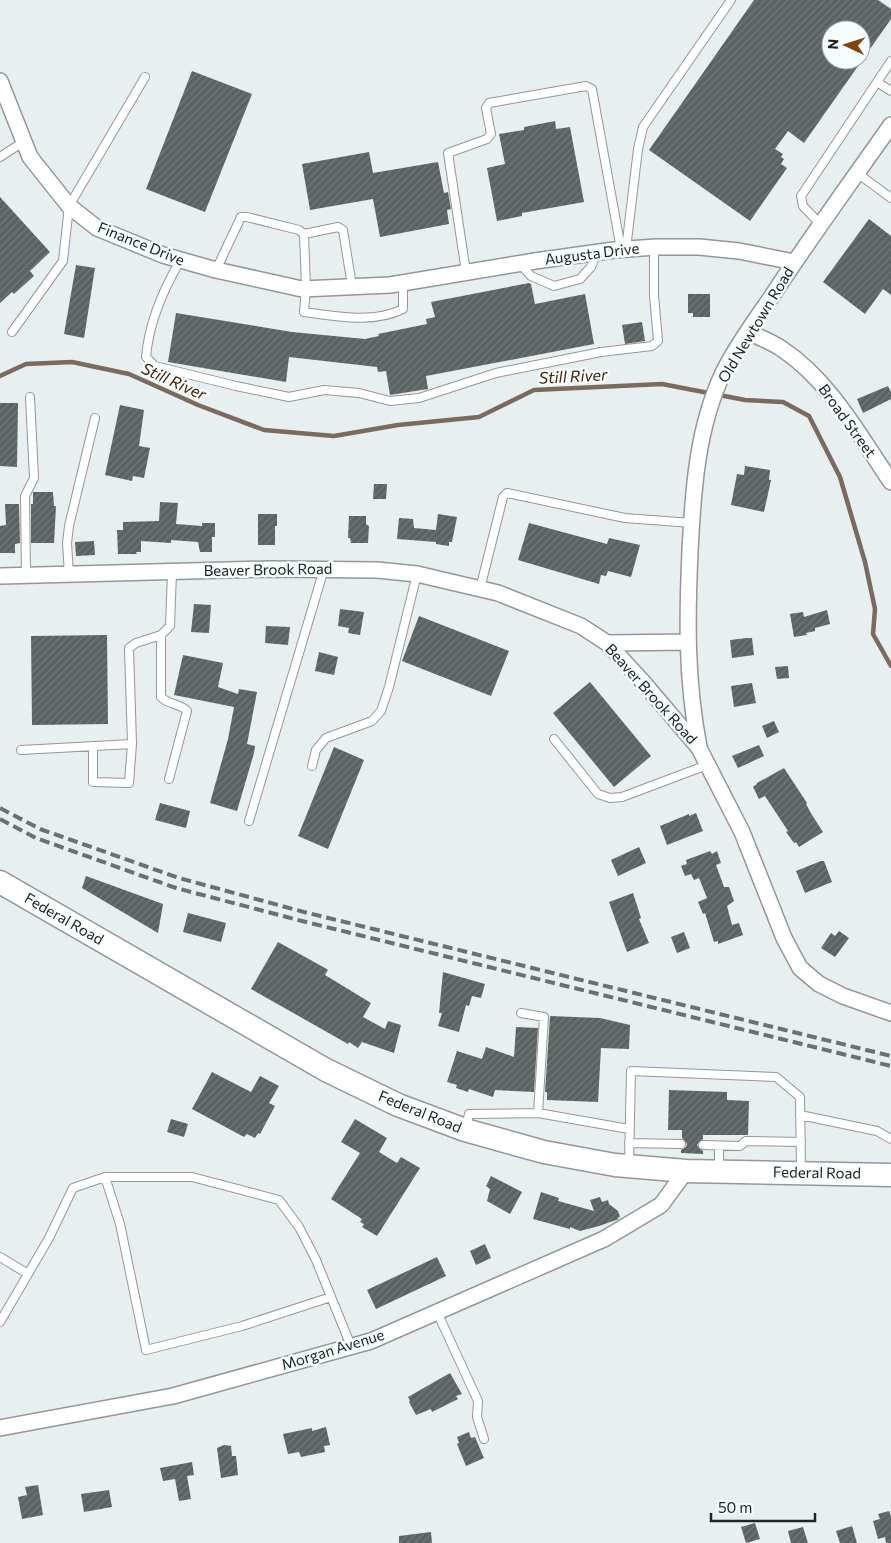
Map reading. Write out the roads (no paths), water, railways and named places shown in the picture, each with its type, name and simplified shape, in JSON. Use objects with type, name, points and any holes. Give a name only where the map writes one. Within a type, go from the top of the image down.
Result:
[{"type":"main road","name":"Federal Road","points":[[0,882],[326,1070],[398,1105],[465,1130],[544,1152],[628,1166],[686,1171],[891,1175]]},
{"type":"street","name":"Finance Drive","points":[[0,81],[4,106],[30,157],[69,206],[97,228],[163,256],[302,289],[397,284]]},
{"type":"street","name":"Old Newtown Road","points":[[699,748],[693,717],[688,664],[688,600],[692,523],[698,461],[708,414],[723,373],[748,332],[794,262],[891,125]]},
{"type":"street","name":"Augusta Drive","points":[[397,284],[597,252],[654,247],[723,249],[794,262]]},
{"type":"street","name":"Broad Street","points":[[748,332],[782,348],[808,370],[833,397],[891,482]]},
{"type":"street","name":"Beaver Brook Road","points":[[0,576],[270,569],[378,570],[417,574],[498,593],[581,626],[607,643],[699,748],[742,832],[784,938],[800,968],[819,984],[843,996],[891,1013]]},
{"type":"street","points":[[607,643],[688,642]]},
{"type":"street","name":"Morgan Avenue","points":[[0,1428],[173,1396],[371,1341],[604,1239],[661,1205],[686,1171]]},
{"type":"lane","points":[[624,249],[638,149],[643,127],[731,0]]},
{"type":"lane","points":[[821,225],[804,206],[801,196],[891,60]]},
{"type":"lane","points":[[12,332],[63,261],[69,206],[145,76]]},
{"type":"lane","points":[[877,82],[891,91]]},
{"type":"lane","points":[[466,272],[448,153],[487,139],[491,134],[486,108],[489,103],[586,86],[592,89],[624,249]]},
{"type":"lane","points":[[0,157],[24,142]]},
{"type":"lane","points":[[858,173],[891,198]]},
{"type":"lane","points":[[216,270],[241,218],[247,217],[299,230],[304,234],[306,288],[304,312],[348,318],[391,315],[403,309],[397,284]]},
{"type":"lane","points":[[304,234],[338,227],[343,230],[352,286]]},
{"type":"lane","points":[[180,261],[162,295],[147,346],[146,357],[154,366],[289,397],[324,390],[358,393],[390,401],[419,398],[496,373],[601,352],[652,346],[658,341],[654,295],[654,247]]},
{"type":"lane","points":[[520,264],[531,276],[554,286],[580,279],[592,267],[597,252]]},
{"type":"lane","points":[[26,575],[25,496],[34,478],[30,398]]},
{"type":"lane","points":[[69,574],[68,526],[96,418]]},
{"type":"lane","points":[[480,589],[503,497],[507,493],[625,518],[692,523]]},
{"type":"lane","points":[[249,821],[324,569]]},
{"type":"lane","points":[[93,746],[93,782],[129,783],[132,744],[129,648],[136,643],[162,635],[170,626],[172,572]]},
{"type":"lane","points":[[312,766],[316,750],[326,738],[372,721],[381,711],[389,687],[417,574]]},
{"type":"lane","points":[[162,635],[161,697],[165,702],[183,706],[187,711],[169,779]]},
{"type":"lane","points":[[554,739],[598,794],[610,798],[622,797],[707,765]]},
{"type":"lane","points":[[21,750],[132,744]]},
{"type":"lane","points":[[522,1013],[544,1018],[538,1113]]},
{"type":"lane","points":[[628,1166],[631,1071],[776,1077],[800,1097],[801,1173]]},
{"type":"lane","points":[[465,1130],[470,1114],[538,1113],[630,1129]]},
{"type":"lane","points":[[800,1115],[877,1131],[891,1139]]},
{"type":"lane","points":[[703,1145],[740,1146],[746,1141],[801,1142]]},
{"type":"lane","points":[[629,1143],[681,1144]]},
{"type":"lane","points":[[719,1172],[720,1146]]},
{"type":"lane","points":[[105,1177],[120,1224],[146,1350],[242,1326],[331,1297]]},
{"type":"lane","points":[[0,1322],[49,1238],[73,1188],[105,1177],[192,1177],[279,1200],[299,1227],[351,1346]]},
{"type":"lane","points":[[0,1257],[28,1274]]},
{"type":"lane","points":[[437,1312],[478,1401],[477,1417],[484,1438]]},
{"type":"waterway","name":"Still River","points":[[0,376],[26,364],[72,362],[129,374],[198,405],[264,430],[334,436],[398,425],[479,417],[534,390],[662,384],[745,400],[783,402],[809,416],[840,477],[865,562],[875,609],[873,634],[891,666]]},
{"type":"railway","points":[[0,808],[40,829],[179,878],[304,912],[891,1056]]},
{"type":"railway","points":[[0,819],[36,838],[176,888],[302,921],[891,1066]]}]
